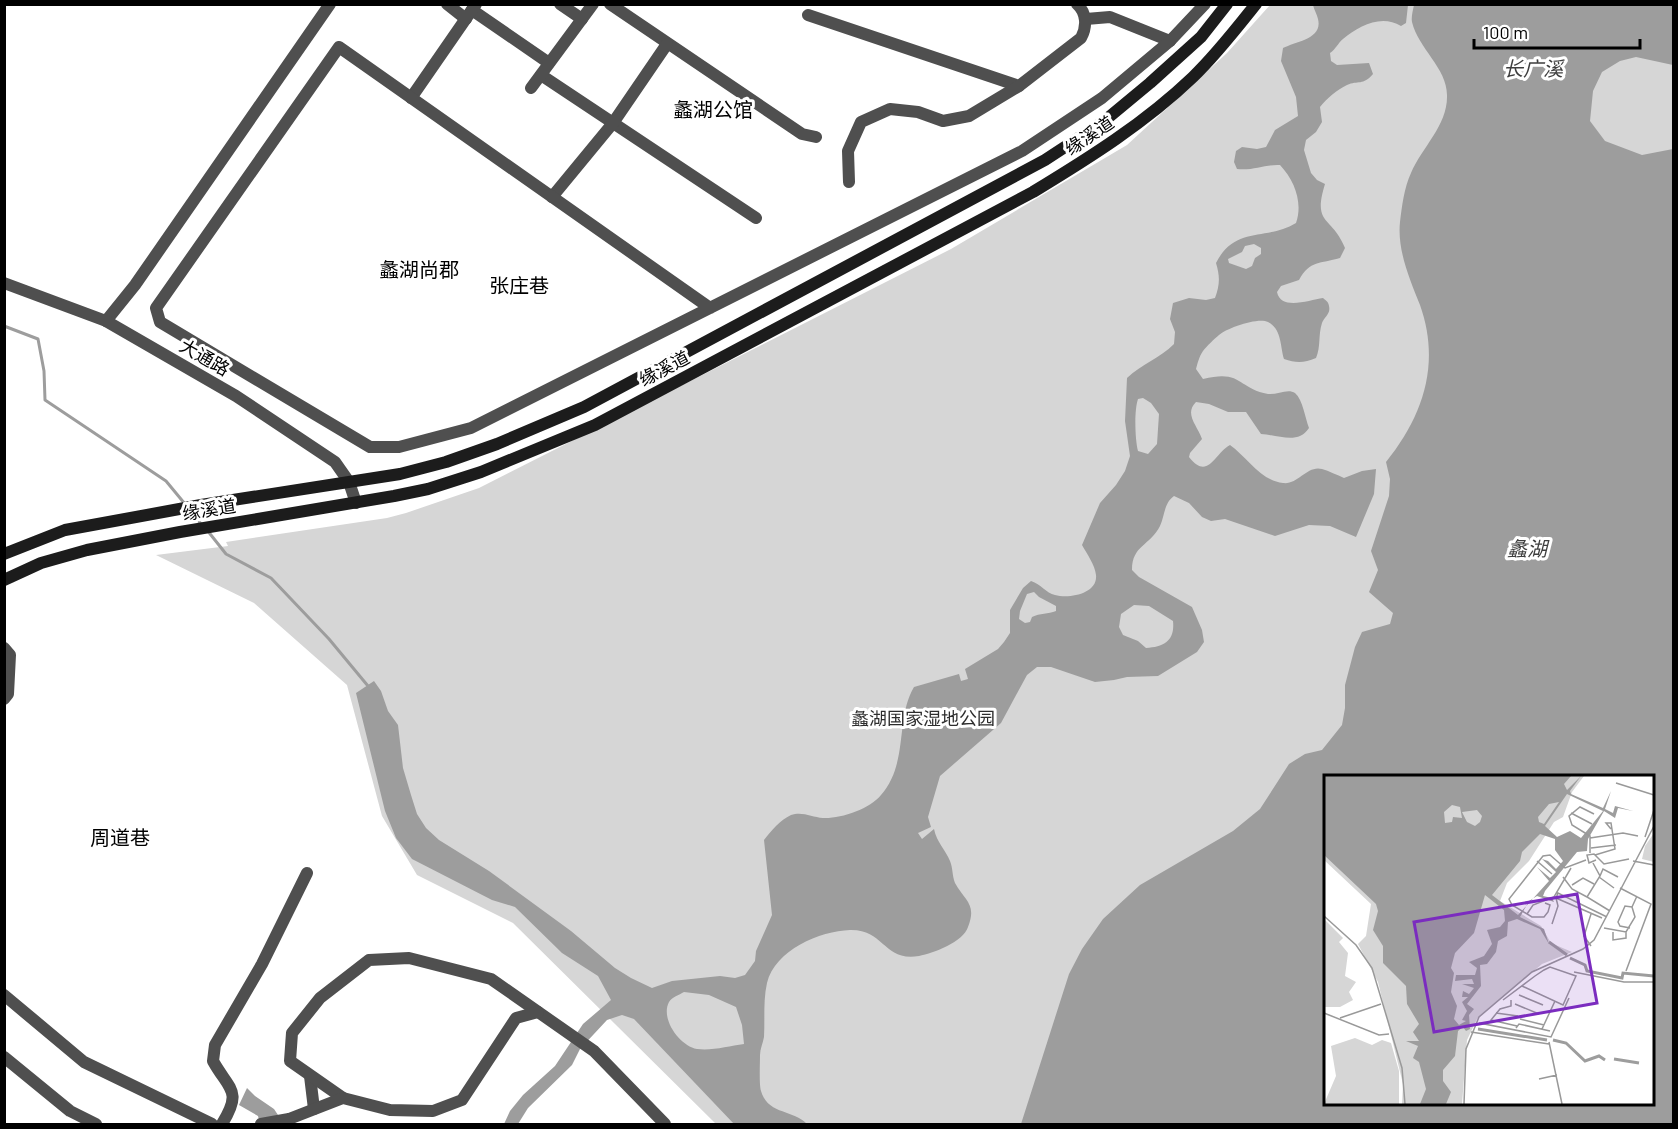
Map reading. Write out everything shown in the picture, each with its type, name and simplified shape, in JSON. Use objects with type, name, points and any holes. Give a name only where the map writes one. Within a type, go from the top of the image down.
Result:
[{"type":"main road","name":"缘溪道","points":[[4,554],[65,530],[201,505],[400,474],[446,462],[497,444],[594,402],[1045,160],[1103,122],[1150,83],[1201,37],[1227,4]]},
{"type":"main road","name":"缘溪道","points":[[4,580],[41,564],[87,550],[428,489],[481,472],[596,425],[1033,192],[1092,156],[1150,114],[1193,76],[1256,4]]},
{"type":"street","points":[[106,321],[135,285],[330,4]]},
{"type":"street","points":[[447,4],[471,11],[549,63]]},
{"type":"street","points":[[560,4],[582,19]]},
{"type":"street","points":[[531,87],[593,4]]},
{"type":"street","points":[[610,4],[802,134],[816,137]]},
{"type":"street","points":[[849,182],[848,151],[861,122],[890,109],[918,112],[943,121],[969,116],[1019,86],[1081,38],[1085,30],[1086,19],[1077,4]]},
{"type":"street","points":[[1201,37],[1206,4]]},
{"type":"street","points":[[710,308],[339,47],[156,308],[160,322],[370,447],[399,447],[471,428],[710,308],[1022,151],[1102,98],[1170,41],[1206,4]]},
{"type":"street","points":[[411,98],[471,11]]},
{"type":"street","points":[[808,15],[1019,86]]},
{"type":"street","points":[[1086,19],[1110,18],[1170,41]]},
{"type":"street","points":[[552,197],[613,123],[667,44]]},
{"type":"street","points":[[541,75],[756,218]]},
{"type":"street","name":"大通路","points":[[4,283],[106,321],[236,396],[335,462],[349,482],[356,503]]},
{"type":"street","points":[[4,648],[10,655],[8,694],[4,699]]},
{"type":"street","points":[[222,1125],[233,1107],[229,1083],[213,1061],[215,1045],[261,964],[307,873]]},
{"type":"street","points":[[514,995],[516,1018],[462,1100],[433,1111],[390,1110],[343,1098],[290,1061],[292,1033],[320,998],[369,960],[409,958],[490,979],[514,995],[594,1051],[665,1125]]},
{"type":"street","points":[[4,994],[84,1062],[212,1125]]},
{"type":"street","points":[[516,1018],[538,1012]]},
{"type":"street","points":[[4,1057],[70,1111],[96,1125]]},
{"type":"street","points":[[310,1076],[314,1109]]},
{"type":"street","points":[[261,1125],[289,1119],[343,1098]]},
{"type":"green space","name":"蠡湖国家湿地公园","points":[[1270,5],[1673,5],[1673,1124],[716,1124],[513,923],[417,875],[382,816],[347,685],[254,603],[156,555],[228,546],[226,542],[387,518],[479,488],[951,249],[1127,145],[1227,53]]},
{"type":"water","points":[[1313,5],[1408,5],[1406,23],[1401,26],[1386,21],[1370,23],[1343,39],[1330,53],[1331,61],[1337,65],[1369,63],[1373,74],[1363,81],[1343,87],[1332,94],[1320,107],[1322,122],[1316,132],[1306,140],[1304,150],[1311,173],[1325,184],[1322,214],[1340,237],[1345,248],[1340,258],[1312,266],[1299,280],[1281,286],[1277,292],[1280,298],[1290,303],[1323,298],[1327,302],[1329,311],[1322,323],[1318,354],[1316,358],[1304,362],[1284,359],[1276,329],[1268,322],[1257,321],[1235,326],[1219,335],[1203,351],[1196,369],[1203,379],[1225,376],[1268,394],[1289,391],[1295,393],[1302,405],[1309,428],[1305,433],[1294,438],[1261,434],[1246,412],[1228,412],[1209,404],[1196,402],[1191,415],[1202,439],[1189,457],[1201,467],[1206,466],[1230,445],[1261,473],[1283,483],[1293,481],[1317,469],[1344,478],[1362,471],[1376,469],[1374,494],[1356,537],[1330,526],[1309,525],[1275,536],[1225,519],[1211,521],[1202,517],[1189,503],[1174,496],[1171,499],[1156,533],[1135,555],[1132,570],[1139,577],[1192,607],[1202,630],[1204,642],[1197,652],[1158,676],[1127,677],[1095,682],[1051,667],[1037,667],[1027,675],[1001,723],[940,776],[928,817],[931,827],[918,833],[922,839],[934,829],[948,857],[955,883],[969,903],[971,913],[965,932],[954,942],[940,949],[919,956],[907,957],[891,950],[870,934],[862,931],[838,931],[800,944],[779,961],[772,971],[765,996],[764,1037],[760,1050],[761,1091],[769,1104],[807,1124],[734,1124],[634,1019],[622,1015],[607,1020],[580,1049],[572,1065],[528,1108],[518,1124],[504,1124],[510,1111],[523,1095],[555,1066],[583,1024],[611,1000],[598,976],[562,953],[515,907],[492,900],[412,859],[396,838],[385,811],[356,693],[374,681],[381,691],[388,711],[398,725],[403,768],[417,814],[426,828],[439,840],[489,871],[571,931],[615,968],[652,988],[672,981],[720,976],[735,978],[745,975],[755,961],[756,951],[772,915],[764,840],[773,829],[791,815],[838,817],[862,809],[876,800],[890,782],[895,769],[908,700],[914,687],[959,674],[961,681],[968,679],[965,669],[998,649],[1010,633],[1010,610],[1023,588],[1031,581],[1052,594],[1061,596],[1082,594],[1092,587],[1096,575],[1082,545],[1100,503],[1125,471],[1130,456],[1125,421],[1127,378],[1174,344],[1175,332],[1170,319],[1173,303],[1189,298],[1206,300],[1215,298],[1219,280],[1216,263],[1232,243],[1296,223],[1299,208],[1296,192],[1290,178],[1280,165],[1237,169],[1234,162],[1236,151],[1242,147],[1257,149],[1266,147],[1275,130],[1298,116],[1296,97],[1281,61],[1283,48],[1313,35],[1316,31],[1318,19]],"holes":[[[1254,244],[1261,248],[1261,254],[1255,258],[1252,266],[1246,269],[1229,263],[1228,259],[1242,252],[1245,246]],[[1143,398],[1151,403],[1159,414],[1157,444],[1148,454],[1138,451],[1137,446],[1135,418],[1138,399]],[[1034,592],[1056,606],[1056,611],[1032,617],[1030,622],[1025,623],[1019,619],[1027,594]],[[1134,605],[1149,606],[1173,621],[1170,638],[1159,646],[1146,648],[1138,641],[1123,635],[1119,627],[1121,614]],[[684,992],[709,995],[736,1007],[742,1025],[744,1044],[715,1049],[697,1049],[684,1043],[669,1024],[667,1009],[672,999]]]},
{"type":"water","name":"蠡湖","points":[[1414,5],[1673,5],[1673,65],[1636,57],[1620,61],[1602,72],[1593,91],[1590,121],[1605,141],[1642,155],[1673,149],[1673,1124],[1021,1124],[1069,974],[1082,949],[1103,919],[1140,885],[1233,831],[1260,809],[1289,764],[1305,754],[1322,750],[1342,725],[1345,685],[1355,647],[1362,632],[1390,624],[1393,613],[1369,592],[1378,570],[1371,551],[1389,496],[1390,479],[1386,462],[1419,408],[1425,388],[1429,348],[1420,305],[1402,254],[1400,222],[1409,179],[1439,126],[1447,95],[1446,85],[1438,67],[1420,41],[1412,20]]},
{"type":"water","points":[[247,1088],[274,1109],[284,1124],[260,1124],[258,1116],[239,1105]]},
{"type":"waterway","points":[[4,326],[38,339],[44,371],[45,400],[166,481],[185,504]]},
{"type":"waterway","points":[[189,510],[202,525]]},
{"type":"waterway","points":[[207,530],[226,554],[271,578],[329,639],[368,686]]},
{"type":"district","name":"蠡湖公馆","points":[[713,109]]},
{"type":"district","name":"蠡湖尚郡","points":[[419,269]]},
{"type":"district","name":"张庄巷","points":[[519,285]]},
{"type":"district","name":"周道巷","points":[[120,837]]},
{"type":"water label","name":"长广溪","points":[[1533,68]]}]
